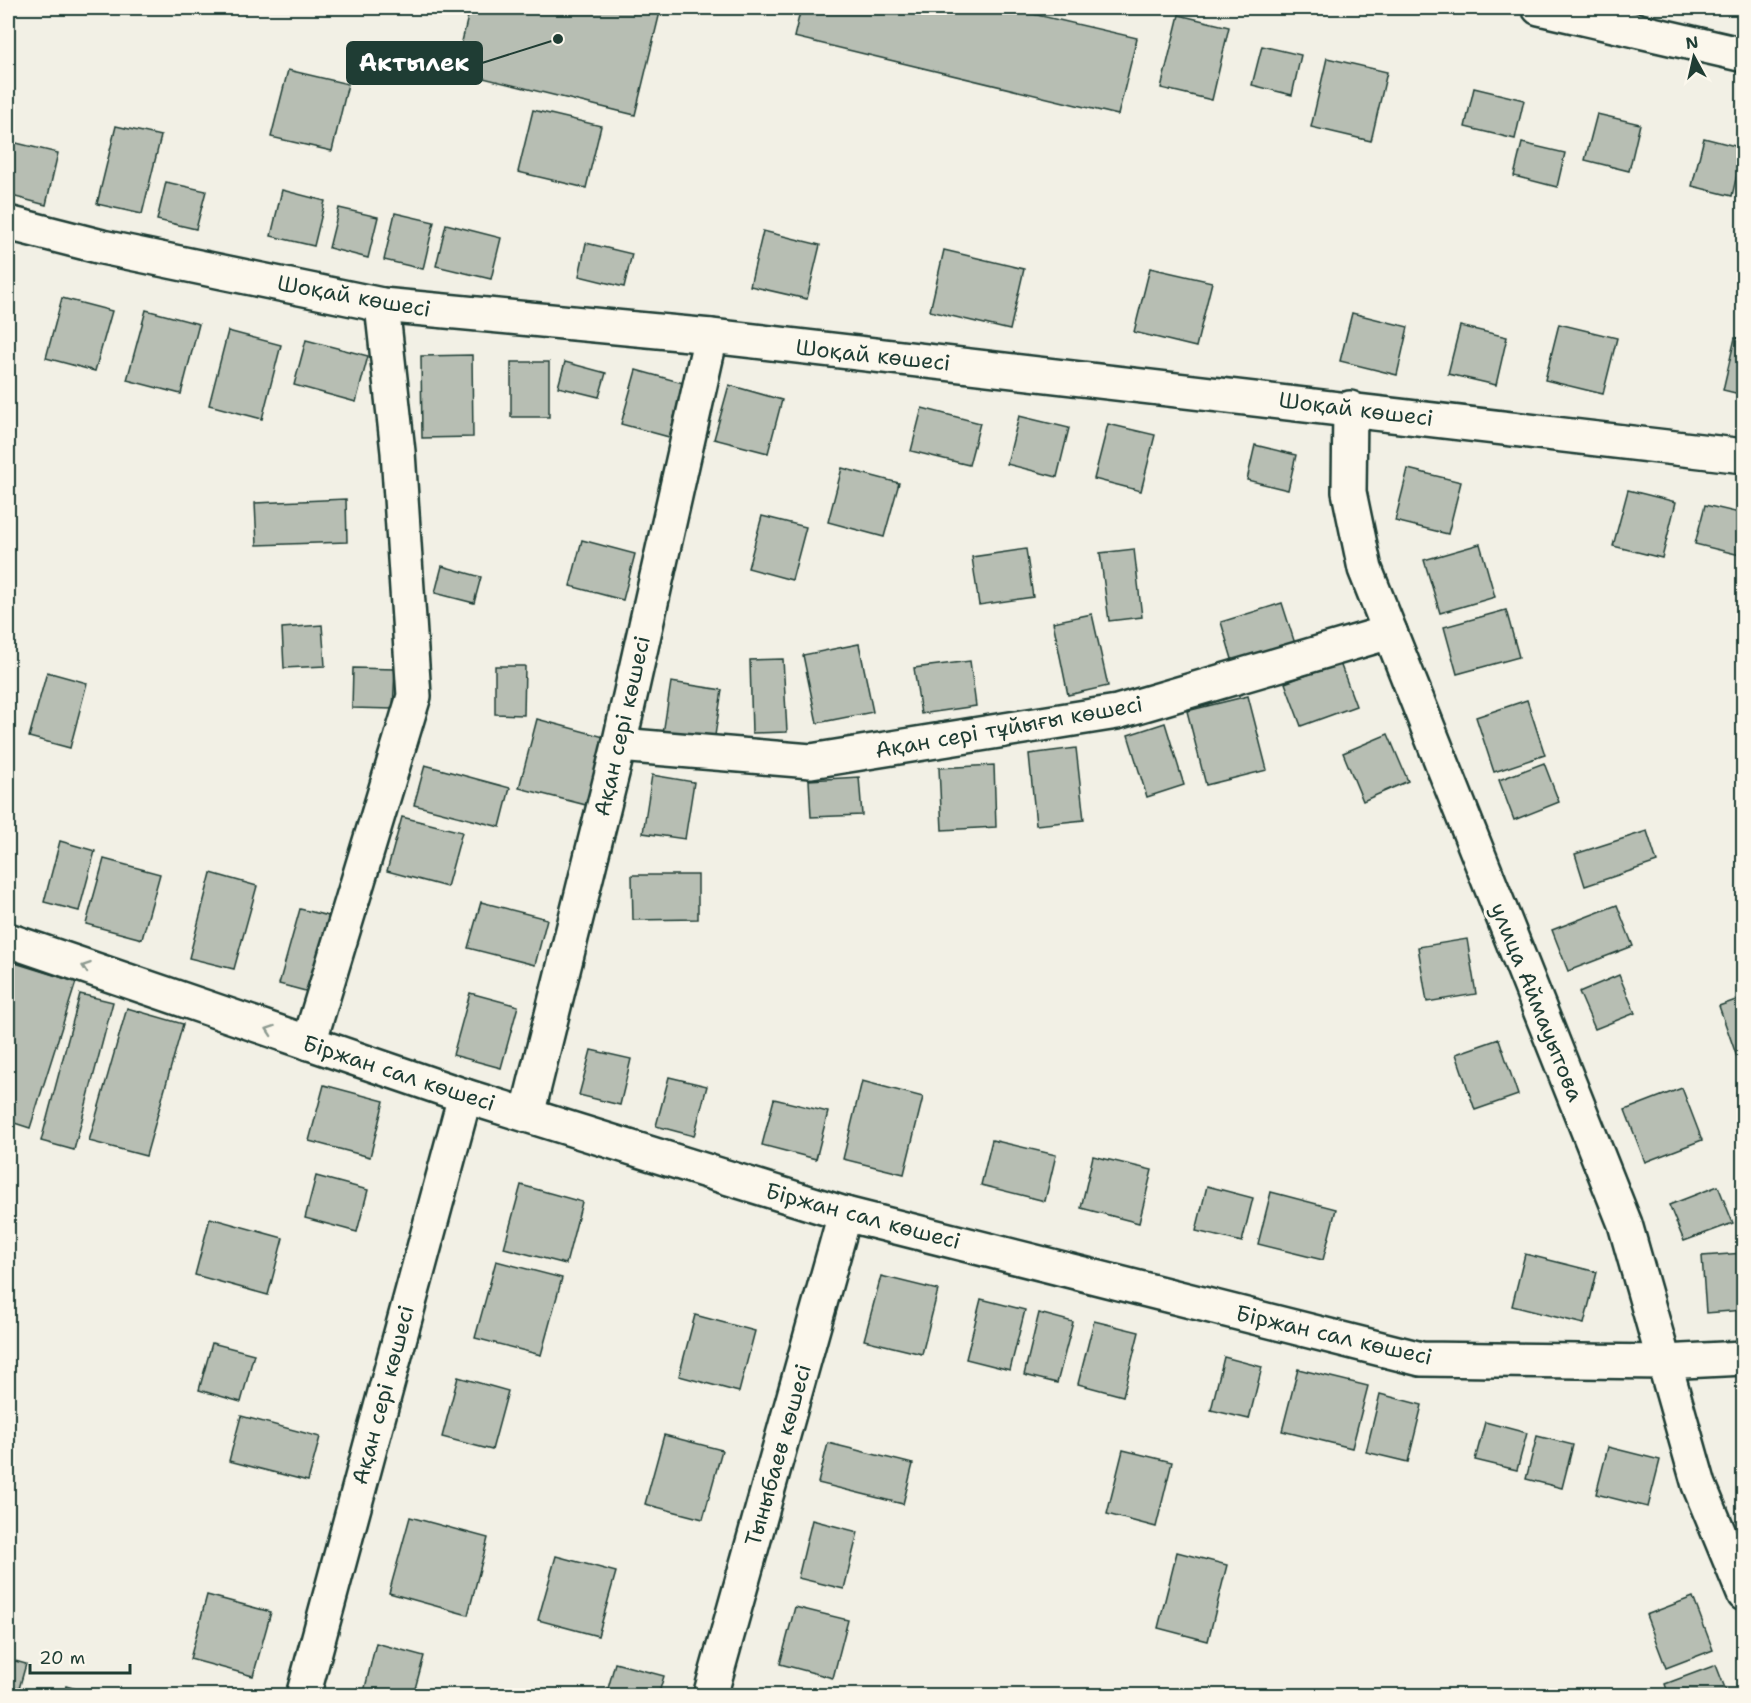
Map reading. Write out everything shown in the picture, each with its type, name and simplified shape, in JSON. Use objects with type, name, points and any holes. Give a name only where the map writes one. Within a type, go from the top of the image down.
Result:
[{"type":"street","points":[[1539,8],[1743,55]]},
{"type":"street","name":"Шоқай көшесі","points":[[8,223],[102,247],[382,305],[711,336],[1350,408],[1743,456]]},
{"type":"street","points":[[309,1043],[414,696],[398,452],[382,305]]},
{"type":"street","name":"Ақан сері көшесі","points":[[527,1115],[619,745],[711,336]]},
{"type":"street","name":"улица Аймауытова","points":[[1350,408],[1349,492],[1365,569],[1625,1224],[1699,1485],[1743,1594]]},
{"type":"street","name":"Ақан сері тұйығы көшесі","points":[[619,745],[811,761],[1118,712],[1390,632]]},
{"type":"street","name":"Біржан сал көшесі","points":[[8,940],[465,1096],[845,1214],[1421,1359],[1663,1362],[1743,1358]]},
{"type":"street","name":"Ақан сері көшесі","points":[[303,1695],[465,1096]]},
{"type":"street","name":"Тыныбаев көшесі","points":[[710,1695],[845,1214]]},
{"type":"building","points":[[470,8],[661,8],[635,115],[455,71]]},
{"type":"building","points":[[801,8],[1007,8],[1137,38],[1118,115],[794,37]]},
{"type":"building","points":[[1179,15],[1229,27],[1212,100],[1161,88]]},
{"type":"building","points":[[1262,46],[1301,55],[1292,95],[1252,85]]},
{"type":"building","points":[[1327,58],[1387,72],[1371,141],[1311,127]]},
{"type":"building","points":[[288,70],[348,84],[332,151],[271,137]]},
{"type":"building","points":[[1474,88],[1524,100],[1515,139],[1465,127]]},
{"type":"building","points":[[533,110],[601,126],[586,188],[518,172]]},
{"type":"building","points":[[1597,114],[1640,124],[1629,171],[1585,160]]},
{"type":"building","points":[[116,126],[161,136],[142,214],[97,204]]},
{"type":"building","points":[[1704,138],[1743,148],[1732,196],[1692,186]]},
{"type":"building","points":[[8,141],[58,153],[46,205],[8,195]]},
{"type":"building","points":[[1522,143],[1565,153],[1557,187],[1514,176]]},
{"type":"building","points":[[166,182],[206,191],[196,229],[157,220]]},
{"type":"building","points":[[282,190],[325,201],[314,246],[271,236]]},
{"type":"building","points":[[339,208],[378,217],[368,258],[329,248]]},
{"type":"building","points":[[395,213],[434,222],[423,269],[384,260]]},
{"type":"building","points":[[446,224],[501,238],[491,279],[436,266]]},
{"type":"building","points":[[763,231],[820,245],[807,299],[750,286]]},
{"type":"building","points":[[586,243],[632,254],[624,287],[579,276]]},
{"type":"building","points":[[944,250],[1024,269],[1010,330],[930,311]]},
{"type":"building","points":[[1150,268],[1212,282],[1196,347],[1134,332]]},
{"type":"building","points":[[62,298],[112,311],[95,371],[46,358]]},
{"type":"building","points":[[146,310],[199,324],[181,394],[127,380]]},
{"type":"building","points":[[1352,313],[1408,327],[1397,375],[1340,361]]},
{"type":"building","points":[[1559,324],[1617,338],[1603,394],[1545,380]]},
{"type":"building","points":[[1460,326],[1507,337],[1496,385],[1448,374]]},
{"type":"building","points":[[228,331],[281,345],[262,419],[209,405]]},
{"type":"building","points":[[1735,338],[1744,340],[1744,395],[1723,390]]},
{"type":"building","points":[[306,340],[368,356],[356,402],[294,385]]},
{"type":"building","points":[[472,355],[473,437],[422,438],[421,356]]},
{"type":"building","points":[[511,362],[549,362],[549,417],[511,417]]},
{"type":"building","points":[[565,362],[606,373],[599,397],[558,387]]},
{"type":"building","points":[[636,370],[683,383],[669,437],[621,424]]},
{"type":"building","points":[[729,385],[782,400],[768,453],[714,439]]},
{"type":"building","points":[[922,408],[980,423],[969,465],[911,451]]},
{"type":"building","points":[[1019,416],[1069,428],[1057,477],[1007,464]]},
{"type":"building","points":[[1108,424],[1155,435],[1141,491],[1094,479]]},
{"type":"building","points":[[1255,445],[1296,455],[1288,490],[1247,480]]},
{"type":"building","points":[[842,468],[899,483],[884,537],[828,522]]},
{"type":"building","points":[[1408,469],[1461,482],[1448,534],[1395,521]]},
{"type":"building","points":[[1628,490],[1676,502],[1662,558],[1613,546]]},
{"type":"building","points":[[346,499],[347,542],[257,545],[255,503]]},
{"type":"building","points":[[1705,505],[1744,514],[1744,556],[1695,544]]},
{"type":"building","points":[[762,516],[806,527],[792,580],[748,568]]},
{"type":"building","points":[[582,540],[635,554],[623,600],[570,586]]},
{"type":"building","points":[[1480,544],[1495,597],[1440,613],[1424,560]]},
{"type":"building","points":[[1026,549],[1033,597],[979,605],[972,557]]},
{"type":"building","points":[[1134,549],[1142,617],[1109,621],[1100,553]]},
{"type":"building","points":[[442,566],[481,577],[474,603],[435,593]]},
{"type":"building","points":[[1282,603],[1297,650],[1235,669],[1221,622]]},
{"type":"building","points":[[1506,610],[1519,657],[1457,674],[1444,627]]},
{"type":"building","points":[[1092,614],[1108,686],[1068,695],[1053,622]]},
{"type":"building","points":[[322,625],[325,666],[284,668],[282,628]]},
{"type":"building","points":[[859,644],[873,712],[817,723],[803,655]]},
{"type":"building","points":[[783,659],[787,732],[752,733],[750,660]]},
{"type":"building","points":[[970,661],[976,706],[921,714],[914,668]]},
{"type":"building","points":[[1340,663],[1356,706],[1301,726],[1285,683]]},
{"type":"building","points":[[495,666],[525,666],[524,715],[495,714]]},
{"type":"building","points":[[353,668],[395,669],[393,709],[352,708]]},
{"type":"building","points":[[47,672],[87,683],[70,748],[29,737]]},
{"type":"building","points":[[671,682],[722,690],[714,742],[663,734]]},
{"type":"building","points":[[1248,696],[1267,770],[1206,785],[1187,711]]},
{"type":"building","points":[[1527,700],[1545,755],[1494,772],[1476,717]]},
{"type":"building","points":[[537,719],[604,737],[586,805],[519,788]]},
{"type":"building","points":[[1165,723],[1184,785],[1147,797],[1128,735]]},
{"type":"building","points":[[1388,734],[1408,781],[1363,801],[1343,753]]},
{"type":"building","points":[[1076,748],[1084,820],[1036,825],[1029,754]]},
{"type":"building","points":[[1544,763],[1559,802],[1514,820],[1499,780]]},
{"type":"building","points":[[425,765],[510,788],[500,827],[414,805]]},
{"type":"building","points":[[994,765],[996,827],[942,830],[939,768]]},
{"type":"building","points":[[652,775],[694,782],[685,839],[643,833]]},
{"type":"building","points":[[859,777],[862,815],[811,817],[809,780]]},
{"type":"building","points":[[402,817],[462,832],[447,887],[387,871]]},
{"type":"building","points":[[1647,831],[1657,862],[1585,886],[1575,854]]},
{"type":"building","points":[[60,841],[95,851],[79,911],[44,902]]},
{"type":"building","points":[[104,859],[160,874],[142,939],[86,924]]},
{"type":"building","points":[[211,873],[257,886],[234,969],[189,958]]},
{"type":"building","points":[[632,875],[698,875],[698,919],[633,920]]},
{"type":"building","points":[[481,902],[547,919],[535,965],[468,948]]},
{"type":"building","points":[[1617,905],[1633,946],[1568,971],[1552,930]]},
{"type":"building","points":[[300,909],[333,917],[313,993],[279,984]]},
{"type":"building","points":[[1467,939],[1476,994],[1427,1002],[1418,947]]},
{"type":"building","points":[[15,963],[76,982],[30,1128],[8,1121],[8,987]]},
{"type":"building","points":[[1619,975],[1635,1013],[1595,1029],[1579,992]]},
{"type":"building","points":[[470,993],[518,1006],[501,1068],[453,1055]]},
{"type":"building","points":[[80,994],[113,1002],[74,1150],[41,1141]]},
{"type":"building","points":[[1744,997],[1744,1055],[1737,1057],[1719,1006]]},
{"type":"building","points":[[127,1008],[183,1024],[146,1156],[89,1141]]},
{"type":"building","points":[[1499,1039],[1518,1095],[1475,1110],[1456,1054]]},
{"type":"building","points":[[591,1050],[631,1059],[620,1105],[579,1095]]},
{"type":"building","points":[[669,1077],[707,1086],[694,1136],[656,1126]]},
{"type":"building","points":[[862,1081],[923,1097],[904,1174],[843,1159]]},
{"type":"building","points":[[324,1085],[384,1101],[370,1157],[309,1141]]},
{"type":"building","points":[[1682,1088],[1702,1140],[1645,1162],[1625,1110]]},
{"type":"building","points":[[774,1099],[828,1112],[816,1159],[762,1145]]},
{"type":"building","points":[[992,1140],[1056,1155],[1045,1201],[981,1185]]},
{"type":"building","points":[[1093,1156],[1152,1170],[1139,1223],[1081,1208]]},
{"type":"building","points":[[316,1176],[368,1190],[357,1232],[305,1218]]},
{"type":"building","points":[[521,1185],[582,1202],[566,1264],[504,1248]]},
{"type":"building","points":[[1207,1186],[1253,1198],[1242,1242],[1196,1231]]},
{"type":"building","points":[[1718,1186],[1733,1223],[1684,1241],[1669,1205]]},
{"type":"building","points":[[1271,1192],[1336,1209],[1323,1260],[1258,1244]]},
{"type":"building","points":[[210,1218],[283,1238],[268,1295],[195,1275]]},
{"type":"building","points":[[1744,1253],[1744,1310],[1706,1313],[1702,1256]]},
{"type":"building","points":[[1525,1254],[1597,1272],[1584,1324],[1512,1306]]},
{"type":"building","points":[[496,1261],[562,1278],[541,1355],[475,1338]]},
{"type":"building","points":[[881,1276],[938,1290],[922,1354],[864,1340]]},
{"type":"building","points":[[981,1299],[1025,1310],[1010,1370],[966,1359]]},
{"type":"building","points":[[1039,1313],[1073,1322],[1057,1383],[1024,1375]]},
{"type":"building","points":[[695,1315],[755,1331],[739,1392],[679,1376]]},
{"type":"building","points":[[1094,1321],[1139,1332],[1123,1396],[1078,1384]]},
{"type":"building","points":[[212,1343],[254,1354],[241,1402],[199,1390]]},
{"type":"building","points":[[1224,1357],[1262,1367],[1249,1419],[1211,1410]]},
{"type":"building","points":[[1298,1369],[1368,1386],[1352,1448],[1282,1431]]},
{"type":"building","points":[[458,1377],[508,1391],[492,1450],[442,1437]]},
{"type":"building","points":[[1380,1394],[1422,1405],[1408,1462],[1366,1452]]},
{"type":"building","points":[[241,1416],[320,1437],[308,1481],[229,1461]]},
{"type":"building","points":[[1485,1422],[1527,1433],[1517,1470],[1475,1460]]},
{"type":"building","points":[[664,1435],[722,1450],[703,1519],[645,1504]]},
{"type":"building","points":[[1537,1436],[1573,1445],[1562,1488],[1526,1479]]},
{"type":"building","points":[[828,1443],[913,1464],[903,1504],[818,1483]]},
{"type":"building","points":[[1608,1447],[1660,1460],[1648,1507],[1596,1494]]},
{"type":"building","points":[[1123,1450],[1172,1462],[1156,1527],[1107,1514]]},
{"type":"building","points":[[410,1517],[488,1538],[468,1615],[389,1593]]},
{"type":"building","points":[[812,1520],[858,1532],[844,1589],[798,1578]]},
{"type":"building","points":[[1177,1552],[1227,1565],[1208,1641],[1158,1628]]},
{"type":"building","points":[[556,1556],[616,1572],[598,1636],[538,1620]]},
{"type":"building","points":[[207,1595],[271,1612],[253,1676],[190,1659]]},
{"type":"building","points":[[1693,1597],[1713,1650],[1666,1668],[1646,1615]]},
{"type":"building","points":[[795,1607],[848,1620],[833,1678],[780,1664]]},
{"type":"building","points":[[376,1643],[424,1656],[413,1696],[363,1696]]},
{"type":"building","points":[[8,1659],[26,1664],[17,1696],[8,1696]]},
{"type":"building","points":[[615,1663],[664,1676],[658,1696],[606,1696]]},
{"type":"building","points":[[1716,1665],[1728,1696],[1669,1696],[1665,1684]]},
{"type":"building","points":[[66,1686],[101,1696],[63,1696]]},
{"type":"place","name":"Актылек","points":[[558,39]]}]
